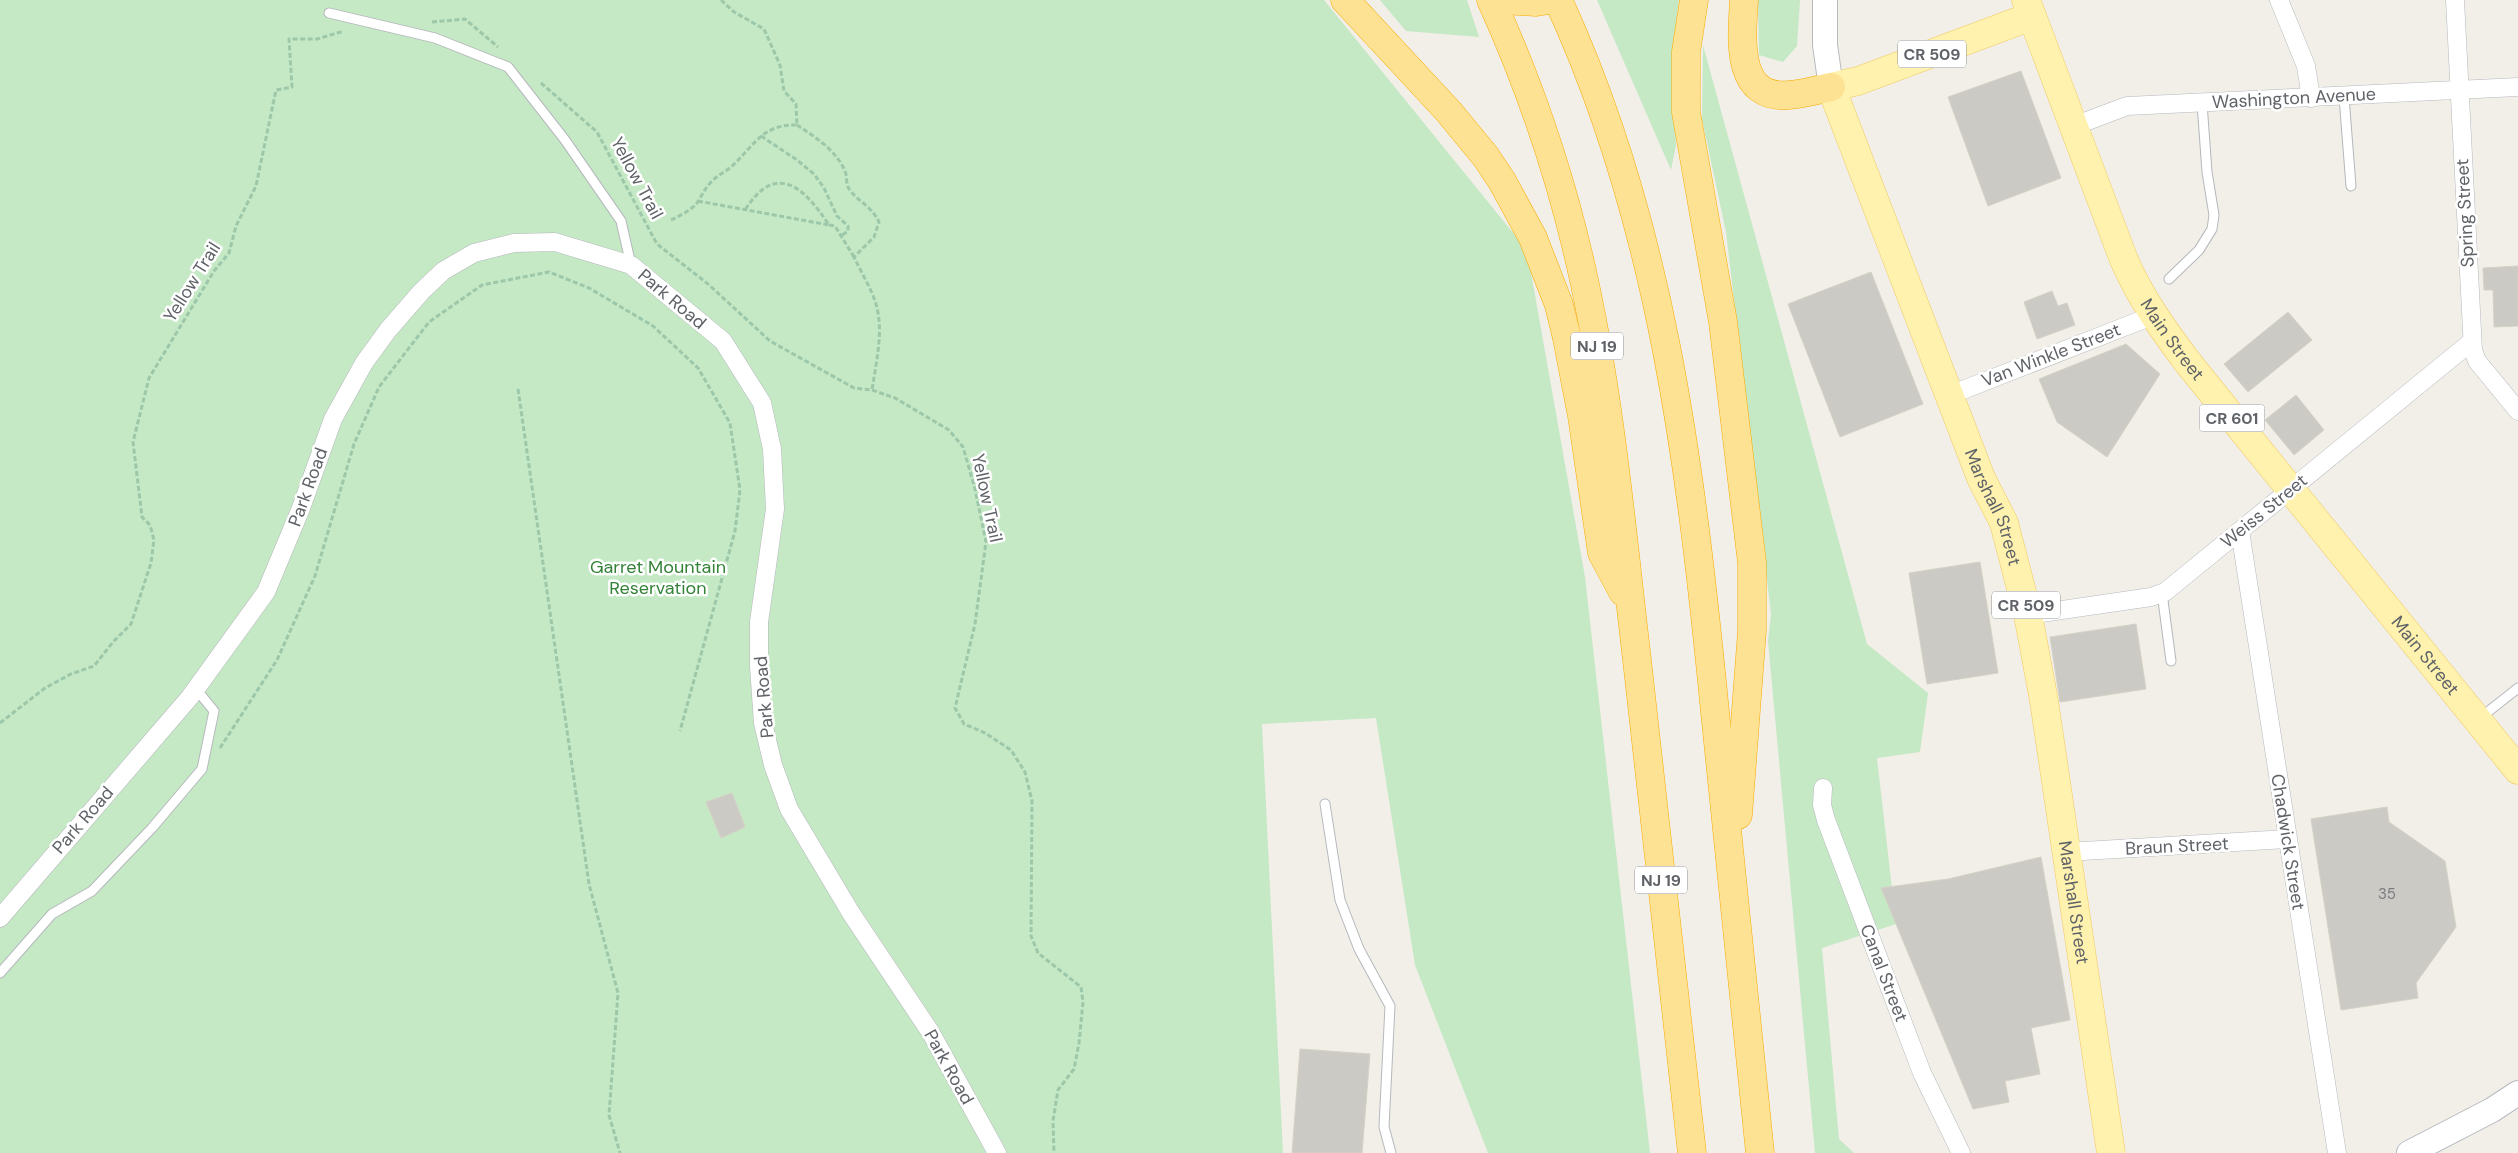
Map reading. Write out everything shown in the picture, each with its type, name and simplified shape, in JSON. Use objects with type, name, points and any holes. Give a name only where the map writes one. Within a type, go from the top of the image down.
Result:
[{"type":"highway","points":[[1345,0],[1449,112],[1486,157],[1502,181],[1533,238],[1548,273],[1567,338],[1582,416],[1602,553],[1631,607]]},
{"type":"highway","points":[[1350,0],[1390,49]]},
{"type":"highway","name":"NJ 19","points":[[1491,0],[1530,92],[1550,152],[1586,289],[1607,407],[1692,1153]]},
{"type":"highway","points":[[1503,0],[1536,2],[1549,0]]},
{"type":"highway","points":[[1558,0],[1591,77],[1631,198],[1649,266],[1677,395],[1696,526],[1760,1153]]},
{"type":"highway","points":[[1694,0],[1686,52],[1686,112],[1724,322],[1752,563],[1752,631],[1733,887]]},
{"type":"highway","points":[[1744,0],[1743,56],[1746,70],[1752,82],[1773,94],[1788,96],[1830,87]]},
{"type":"main road","name":"CR 509","points":[[1830,87],[1858,82],[2029,8]]},
{"type":"main road","name":"Main Street","points":[[2029,8],[2124,260],[2152,316],[2290,490],[2518,770]]},
{"type":"main road","name":"Marshall Street","points":[[1830,87],[1981,478],[2004,523],[2028,615],[2111,1153]]},
{"type":"street","name":"Marshall Street","points":[[1825,0],[1825,45],[1830,87]]},
{"type":"street","points":[[2279,0],[2306,66],[2311,98]]},
{"type":"street","name":"Spring Street","points":[[2455,0],[2471,342],[2478,361],[2518,410]]},
{"type":"street","name":"Washington Avenue","points":[[2074,126],[2127,106],[2518,87]]},
{"type":"street","name":"Park Road","points":[[0,918],[196,689],[266,592],[301,508],[333,419],[364,363],[388,330],[421,292],[442,272],[474,253],[514,243],[555,242],[631,265],[723,342],[762,403],[772,449],[775,509],[760,622],[759,666],[763,723],[773,765],[788,809],[851,913],[931,1033],[997,1153]]},
{"type":"street","name":"Van Winkle Street","points":[[1950,395],[2152,316]]},
{"type":"street","name":"Weiss Street","points":[[2028,615],[2162,593],[2471,342]]},
{"type":"street","name":"Chadwick Street","points":[[2240,531],[2337,1153]]},
{"type":"street","name":"Canal Street","points":[[1823,788],[1822,805],[1826,820],[1922,1073],[1961,1153]]},
{"type":"street","name":"Braun Street","points":[[2066,852],[2287,839]]},
{"type":"street","points":[[2409,1153],[2492,1110],[2518,1093]]},
{"type":"lane","points":[[329,13],[435,38],[508,67],[565,140],[620,221],[631,265]]},
{"type":"lane","points":[[2344,96],[2351,186]]},
{"type":"lane","points":[[2170,280],[2200,250],[2212,229],[2214,215],[2207,172],[2202,103]]},
{"type":"lane","points":[[2162,593],[2171,661]]},
{"type":"lane","points":[[2478,720],[2518,688]]},
{"type":"lane","points":[[0,973],[52,914],[92,891],[152,828],[202,769],[214,711],[196,689]]},
{"type":"lane","points":[[1325,804],[1340,900],[1359,949],[1390,1006],[1384,1127],[1391,1153]]},
{"type":"path","points":[[721,0],[734,12],[764,29],[780,65],[784,92],[796,104],[797,125]]},
{"type":"path","points":[[428,22],[465,19],[502,50]]},
{"type":"path","name":"Yellow Trail","points":[[0,723],[45,688],[71,674],[94,666],[113,642],[131,624],[151,564],[154,540],[150,525],[142,517],[133,442],[149,378],[214,271],[229,253],[236,226],[256,186],[276,90],[292,87],[290,39],[317,39],[343,31],[382,27]]},
{"type":"path","name":"Yellow Trail","points":[[538,82],[597,132],[657,244],[708,284],[770,341],[854,388],[872,390],[895,398],[949,430],[963,447],[975,489],[986,542],[975,624],[955,708],[964,724],[985,733],[1011,750],[1025,772],[1032,801],[1031,936],[1038,953],[1081,987],[1083,1002],[1074,1069],[1058,1090],[1053,1120],[1054,1153]]},
{"type":"path","points":[[671,220],[686,212],[698,202],[703,191],[713,180],[731,166],[761,136],[771,129],[786,124],[797,125],[821,141],[838,160],[845,172],[848,187],[874,210],[879,222],[874,237],[854,257]]},
{"type":"path","points":[[761,136],[814,174],[824,188],[837,216],[848,226],[848,231],[841,236]]},
{"type":"path","points":[[745,210],[759,190],[769,184],[781,183],[790,185],[807,196],[829,224]]},
{"type":"path","points":[[698,202],[835,226],[854,257],[876,304],[878,348],[872,390]]},
{"type":"path","points":[[202,769],[227,740],[277,660],[316,576],[354,444],[378,387],[429,322],[482,285],[549,272],[589,288],[653,326],[698,368],[730,423],[740,490],[735,531],[680,731]]},
{"type":"path","points":[[518,389],[589,884],[618,993],[609,1115],[620,1153]]},
{"type":"green space","name":"Garret Mountain Reservation","points":[[0,0],[1324,0],[1527,250],[1585,577],[1650,1153],[1488,1153],[1415,965],[1376,718],[1262,724],[1283,1153],[0,1153]]},
{"type":"green space","points":[[1380,0],[1467,0],[1479,37],[1406,31]]},
{"type":"green space","points":[[1597,0],[1679,0],[1672,55],[1676,145],[1671,170]]},
{"type":"green space","points":[[1758,0],[1800,0],[1797,46],[1783,62],[1759,55]]},
{"type":"green space","points":[[1703,45],[1867,644],[1928,693],[1920,752],[1877,758],[1896,924],[1822,948],[1839,1139],[1854,1153],[1815,1153],[1768,641],[1771,614],[1726,232],[1702,119]]},
{"type":"building","points":[[2021,71],[2061,178],[1988,206],[1948,97]]},
{"type":"building","points":[[2518,266],[2518,326],[2494,327],[2493,290],[2484,290],[2483,268]]},
{"type":"building","points":[[1871,272],[1923,404],[1840,437],[1788,304]]},
{"type":"building","points":[[2052,291],[2058,306],[2067,303],[2075,325],[2037,339],[2024,302]]},
{"type":"building","points":[[2288,312],[2312,340],[2248,392],[2224,364]]},
{"type":"building","points":[[2126,344],[2160,374],[2107,457],[2057,422],[2039,379]]},
{"type":"building","points":[[2296,395],[2324,430],[2294,455],[2265,420]]},
{"type":"building","points":[[1980,562],[1998,673],[1927,684],[1909,573]]},
{"type":"building","points":[[2136,624],[2146,689],[2060,702],[2050,637]]},
{"type":"building","points":[[732,793],[745,827],[721,838],[706,802]]},
{"type":"building","points":[[2387,807],[2389,822],[2445,861],[2456,927],[2416,983],[2418,998],[2341,1010],[2311,819]]},
{"type":"building","points":[[2041,857],[2070,1020],[2031,1028],[2040,1074],[2005,1081],[2009,1102],[1973,1109],[1881,888],[1948,879]]},
{"type":"building","points":[[1300,1049],[1370,1054],[1362,1153],[1292,1153]]}]
